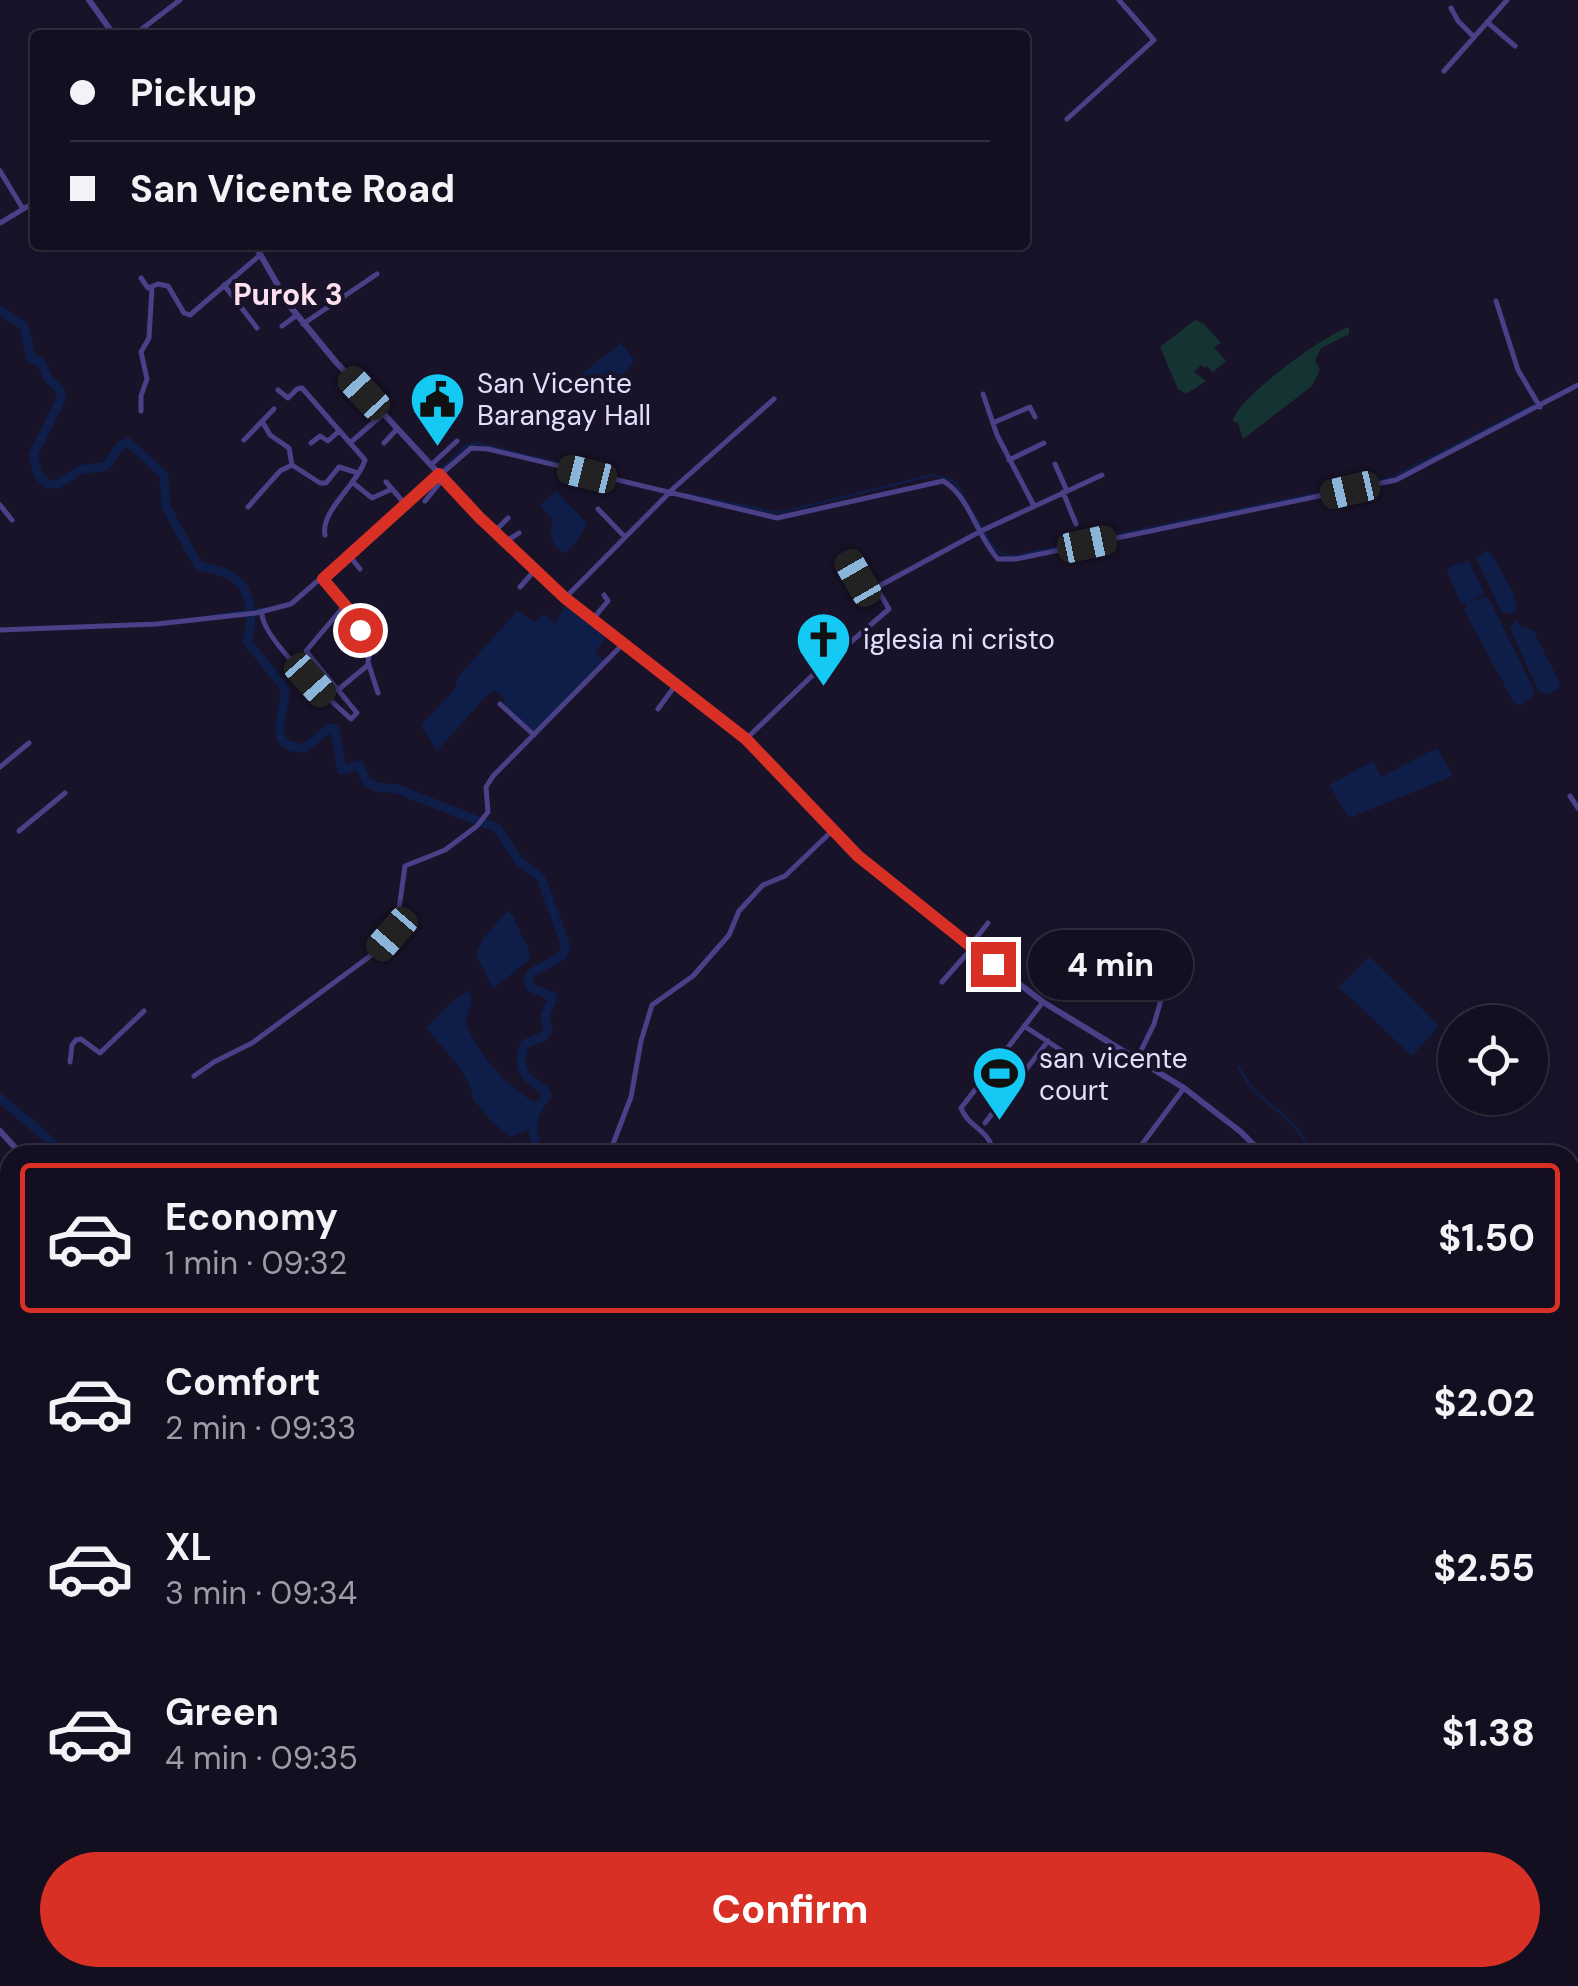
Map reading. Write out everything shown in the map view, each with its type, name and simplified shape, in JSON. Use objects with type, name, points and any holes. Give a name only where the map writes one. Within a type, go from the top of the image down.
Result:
[{"type":"street","points":[[89,0],[110,30]]},
{"type":"street","points":[[141,30],[180,0]]},
{"type":"street","points":[[1066,120],[1154,40],[1119,0]]},
{"type":"street","points":[[1444,71],[1502,2]]},
{"type":"street","points":[[1451,8],[1458,22],[1474,37]]},
{"type":"street","points":[[1487,22],[1515,46]]},
{"type":"street","points":[[0,171],[23,209]]},
{"type":"street","points":[[0,223],[30,205]]},
{"type":"street","points":[[257,250],[303,324],[430,466],[565,598],[746,739],[858,856],[971,947],[1042,1002],[1184,1088],[1254,1145]]},
{"type":"street","points":[[141,278],[145,286],[168,286],[184,313],[190,315],[260,255]]},
{"type":"street","points":[[303,324],[377,274]]},
{"type":"street","points":[[224,285],[258,328]]},
{"type":"street","points":[[141,411],[140,396],[147,379],[141,352],[149,338],[152,287]]},
{"type":"street","points":[[1496,301],[1518,370],[1539,404]]},
{"type":"street","points":[[282,326],[297,316]]},
{"type":"street","points":[[425,501],[464,451],[482,448],[777,518],[943,480],[954,488],[998,558],[1016,559],[1407,476],[1578,385]]},
{"type":"street","points":[[278,390],[288,398],[301,388],[365,460],[329,514],[323,528],[325,535]]},
{"type":"street","points":[[983,394],[1009,460],[1034,506]]},
{"type":"street","points":[[565,598],[774,399]]},
{"type":"street","points":[[996,422],[1030,407],[1034,417]]},
{"type":"street","points":[[244,440],[274,409]]},
{"type":"street","points":[[350,443],[384,414]]},
{"type":"street","points":[[262,421],[270,435],[288,448],[292,465],[321,484],[340,467],[358,473]]},
{"type":"street","points":[[384,443],[397,430]]},
{"type":"street","points":[[311,443],[320,436],[328,441],[339,431]]},
{"type":"street","points":[[430,466],[457,442]]},
{"type":"street","points":[[1009,460],[1044,444]]},
{"type":"street","points":[[406,456],[415,449]]},
{"type":"street","points":[[1055,464],[1076,524]]},
{"type":"street","points":[[248,508],[280,471],[292,465]]},
{"type":"street","points":[[878,587],[926,558],[1102,476]]},
{"type":"street","points":[[0,630],[157,624],[256,613],[292,604],[441,477]]},
{"type":"street","points":[[352,482],[372,498],[392,489]]},
{"type":"street","points":[[386,482],[406,504]]},
{"type":"street","points":[[0,505],[12,520]]},
{"type":"street","points":[[598,510],[625,537]]},
{"type":"street","points":[[494,532],[508,518]]},
{"type":"street","points":[[505,542],[519,533]]},
{"type":"street","points":[[349,555],[360,569]]},
{"type":"street","points":[[746,739],[889,609],[878,587],[858,578],[848,560]]},
{"type":"street","points":[[520,587],[535,570]]},
{"type":"street","points":[[323,579],[345,605],[370,651],[368,664],[378,693]]},
{"type":"street","points":[[592,620],[608,602],[604,595]]},
{"type":"street","points":[[292,658],[306,651],[345,605]]},
{"type":"street","points":[[256,613],[280,648],[351,719],[357,712],[306,651]]},
{"type":"street","points":[[194,1076],[252,1043],[377,951],[397,922],[402,875],[407,864],[445,850],[484,820],[488,784],[622,644]]},
{"type":"street","points":[[339,689],[368,664]]},
{"type":"street","points":[[658,709],[677,684]]},
{"type":"street","points":[[500,704],[534,736]]},
{"type":"street","points":[[0,767],[28,743]]},
{"type":"street","points":[[18,831],[65,793]]},
{"type":"street","points":[[1570,796],[1578,808]]},
{"type":"street","points":[[611,1145],[631,1097],[640,1040],[652,1005],[693,976],[729,935],[739,911],[763,885],[785,876],[833,830]]},
{"type":"street","points":[[942,982],[988,924]]},
{"type":"street","points":[[1137,1059],[1163,993]]},
{"type":"street","points":[[992,1145],[990,1138],[965,1116],[962,1108],[1042,1002]]},
{"type":"street","points":[[70,1062],[76,1040],[81,1039],[100,1054],[144,1011]]},
{"type":"street","points":[[1024,1026],[1073,1058],[1064,1068],[1042,1048]]},
{"type":"street","points":[[985,1123],[1048,1041]]},
{"type":"street","points":[[1141,1145],[1184,1088]]},
{"type":"green space","points":[[1195,320],[1221,343],[1214,347],[1226,361],[1213,372],[1201,365],[1194,372],[1206,381],[1186,394],[1178,389],[1160,347]]},
{"type":"green space","points":[[1349,327],[1349,334],[1321,348],[1315,360],[1320,370],[1312,386],[1243,439],[1238,423],[1233,421],[1249,398],[1302,354]]},
{"type":"water","points":[[621,343],[634,359],[632,365],[595,398],[579,376]]},
{"type":"water","points":[[556,491],[587,523],[576,543],[564,554],[552,538],[553,520],[540,505]]},
{"type":"water","points":[[1485,551],[1492,554],[1513,593],[1517,608],[1514,613],[1502,613],[1476,558]]},
{"type":"water","points":[[1469,561],[1484,593],[1467,604],[1461,603],[1447,572],[1450,566]]},
{"type":"water","points":[[1485,596],[1489,599],[1534,690],[1533,696],[1520,705],[1514,703],[1464,610],[1467,604]]},
{"type":"water","points":[[568,600],[608,635],[595,653],[605,661],[534,733],[503,704],[504,699],[495,690],[437,751],[421,725],[456,688],[457,678],[517,611],[536,622],[544,613],[555,624]]},
{"type":"water","points":[[1517,620],[1520,626],[1533,630],[1560,683],[1558,689],[1548,694],[1539,692],[1510,628]]},
{"type":"water","points":[[1437,748],[1453,776],[1349,818],[1329,785],[1373,761],[1381,777]]},
{"type":"water","points":[[507,911],[514,916],[530,959],[493,989],[476,954],[483,939]]},
{"type":"water","points":[[1370,957],[1438,1027],[1412,1056],[1339,987]]},
{"type":"water","points":[[469,990],[472,1000],[465,1024],[472,1037],[504,1079],[537,1104],[527,1130],[511,1137],[473,1099],[461,1070],[426,1028]]},
{"type":"waterway","points":[[0,310],[24,326],[31,359],[41,362],[48,378],[61,391],[61,399],[33,455],[38,475],[47,484],[58,484],[80,470],[106,466],[120,446],[128,442],[164,475],[166,507],[198,565],[230,575],[247,596],[251,614],[247,641],[285,689],[280,726],[284,742],[305,748],[329,728],[335,729],[342,770],[359,765],[367,782],[376,787],[397,789],[497,828],[518,860],[541,878],[566,946],[562,956],[528,979],[530,987],[553,997],[545,1016],[548,1030],[544,1036],[525,1044],[521,1059],[523,1071],[547,1096],[536,1111],[533,1124],[537,1145]]},
{"type":"waterway","points":[[985,533],[999,552],[1014,556],[1391,478],[1534,405]]},
{"type":"waterway","points":[[441,469],[467,445],[478,443],[585,470]]},
{"type":"waterway","points":[[406,500],[435,474]]},
{"type":"waterway","points":[[686,494],[778,513],[933,475],[955,482],[982,528]]},
{"type":"waterway","points":[[391,514],[403,503]]},
{"type":"waterway","points":[[211,616],[262,609]]},
{"type":"waterway","points":[[1238,1067],[1252,1088],[1301,1134],[1306,1145]]},
{"type":"waterway","points":[[0,1098],[55,1145]]},
{"type":"place","name":"San Vicente Barangay Hall","points":[[438,448]]},
{"type":"place","name":"iglesia ni cristo","points":[[824,688]]},
{"type":"place","name":"san vicente court","points":[[1000,1123]]},
{"type":"district","name":"Purok 3","points":[[288,294]]},
{"type":"route","points":[[360,630],[350,611],[323,579],[439,474],[565,598],[746,739],[858,856],[993,964]]}]
